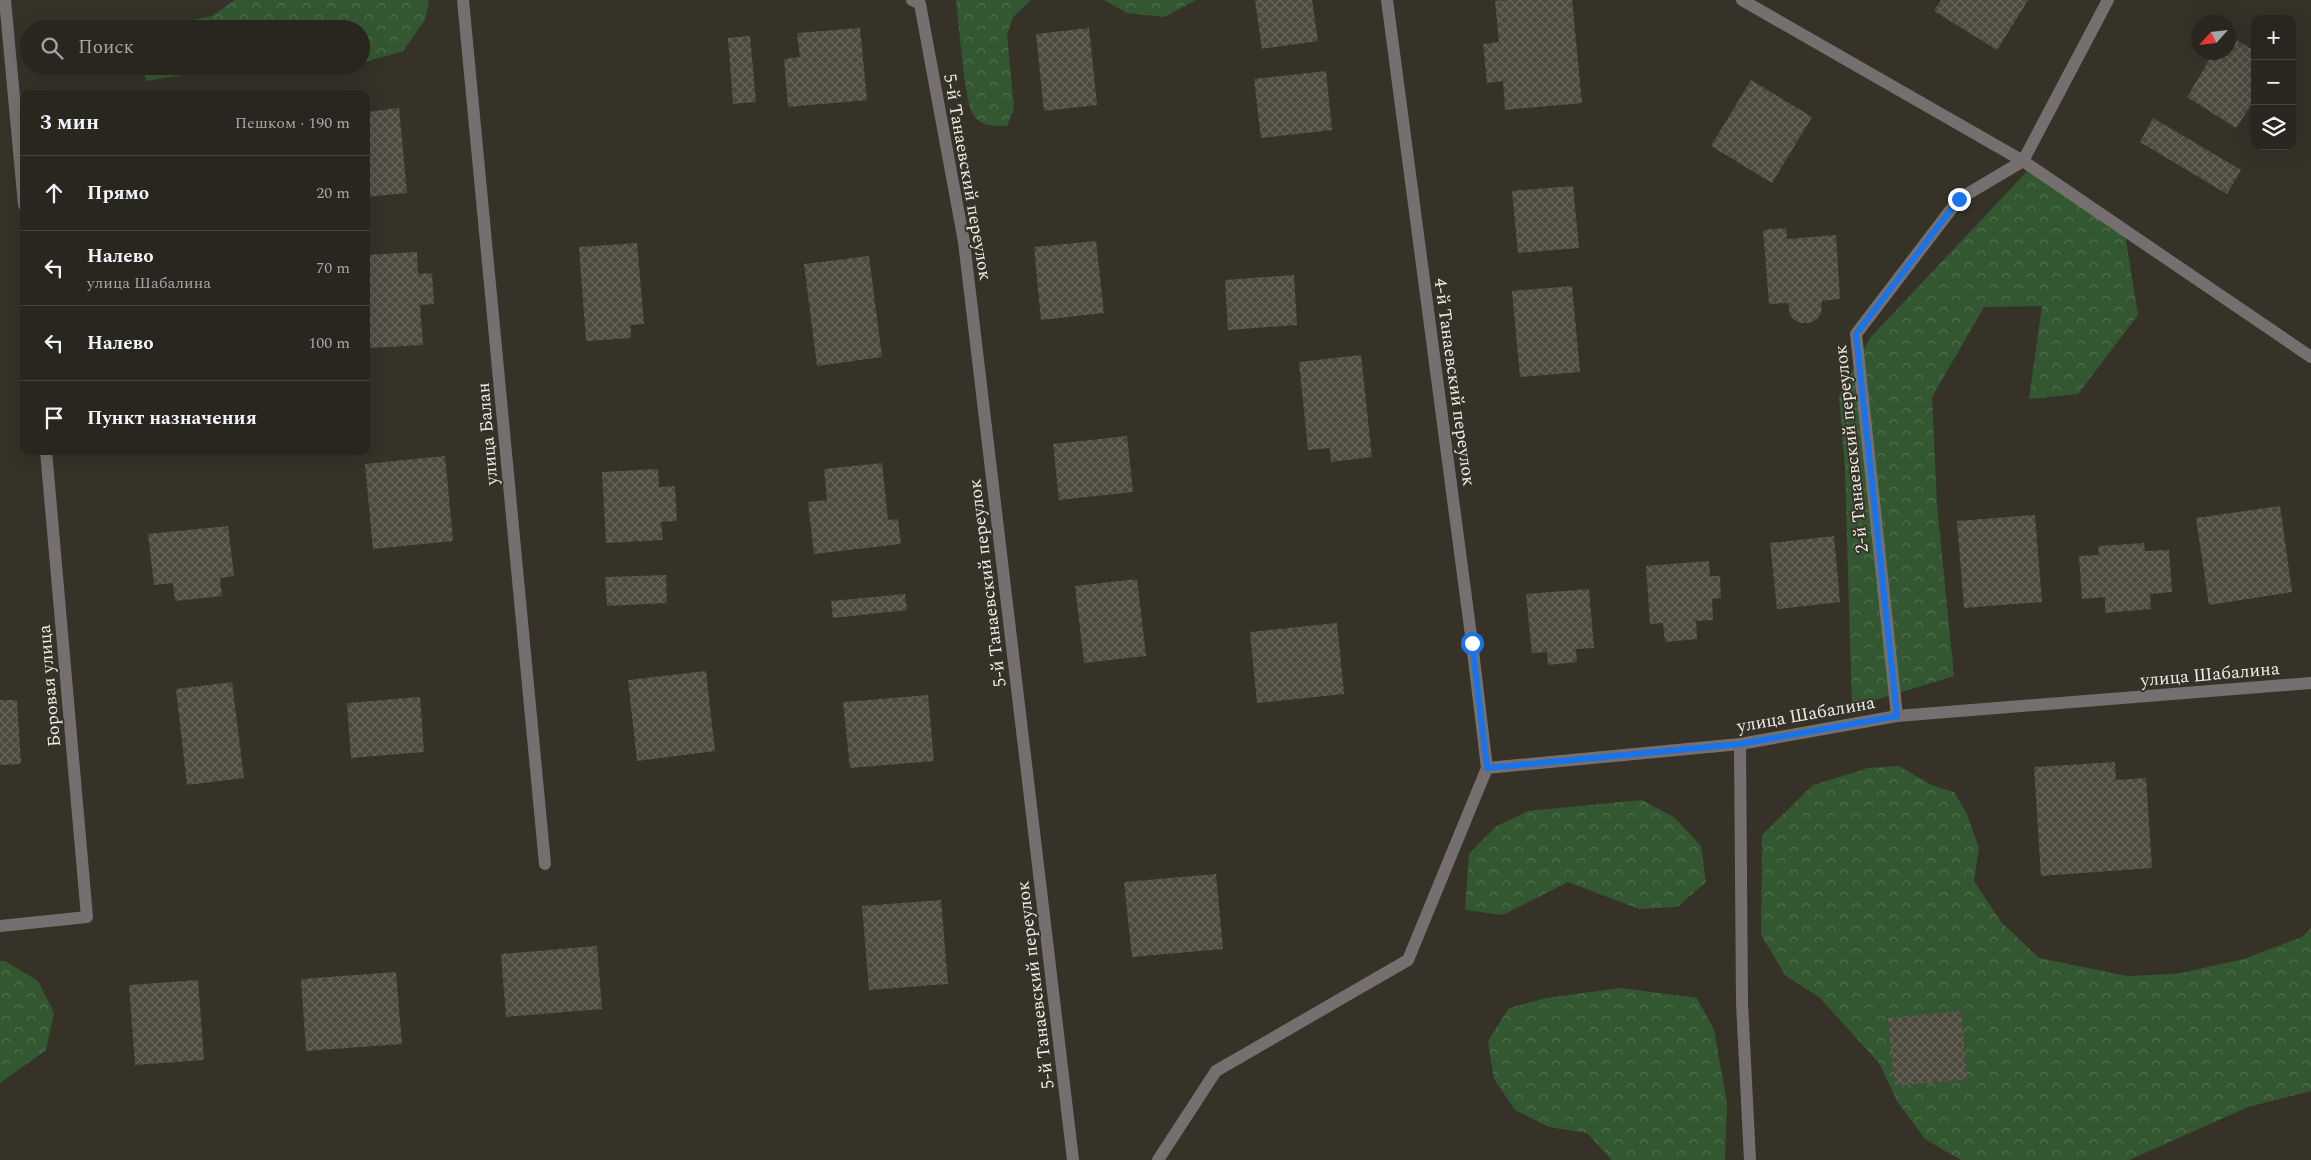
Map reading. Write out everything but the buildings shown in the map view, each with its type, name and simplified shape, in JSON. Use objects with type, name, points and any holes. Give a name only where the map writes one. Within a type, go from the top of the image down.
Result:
[{"type":"street","points":[[5,0],[20,162]]},
{"type":"street","name":"улица Балан","points":[[463,0],[545,864]]},
{"type":"street","name":"4-й Танаевский переулок","points":[[1387,0],[1487,768]]},
{"type":"street","points":[[1742,0],[2023,161],[2311,356]]},
{"type":"street","points":[[2023,161],[2108,0]]},
{"type":"street","name":"5-й Танаевский переулок","points":[[916,2],[964,242],[1073,1160]]},
{"type":"street","name":"2-й Танаевский переулок","points":[[1897,716],[1856,334],[1959,199],[2023,161]]},
{"type":"street","name":"Боровая улица","points":[[0,926],[87,917],[46,455]]},
{"type":"street","name":"улица Шабалина","points":[[1487,768],[1740,744],[1897,716],[2311,684]]},
{"type":"street","points":[[1740,744],[1742,1002],[1750,1160]]},
{"type":"street","points":[[1158,1160],[1216,1071],[1408,960],[1487,768]]},
{"type":"green space","points":[[235,0],[429,0],[425,20],[403,51],[370,60],[370,20],[193,20],[212,16]]},
{"type":"green space","points":[[956,0],[1031,0],[1013,17],[1007,35],[1014,108],[1007,126],[984,124],[973,114],[964,77]]},
{"type":"green space","points":[[1104,0],[1196,0],[1164,17],[1127,13]]},
{"type":"green space","points":[[144,75],[182,75],[147,81]]},
{"type":"green space","points":[[2033,165],[2123,222],[2138,315],[2078,394],[2029,399],[2042,306],[1984,307],[1932,397],[1937,505],[1954,676],[1852,707],[1845,468],[1839,396],[1870,338]]},
{"type":"green space","points":[[1899,766],[1931,785],[1954,792],[1966,812],[1979,848],[1974,881],[2001,922],[2039,958],[2127,976],[2176,974],[2244,959],[2302,937],[2311,928],[2311,1091],[2248,1107],[2129,1160],[1961,1160],[1925,1139],[1897,1101],[1879,1063],[1819,997],[1786,976],[1761,935],[1762,835],[1813,785],[1868,768]]},
{"type":"green space","points":[[1642,800],[1675,818],[1701,846],[1706,882],[1677,907],[1639,909],[1568,882],[1503,915],[1465,910],[1469,854],[1495,827],[1528,811]]},
{"type":"green space","points":[[0,961],[5,961],[38,981],[54,1013],[46,1050],[0,1083]]},
{"type":"green space","points":[[1621,988],[1697,998],[1714,1030],[1727,1103],[1725,1160],[1612,1160],[1587,1133],[1549,1127],[1515,1110],[1494,1079],[1488,1041],[1509,1008],[1546,998]]},
{"type":"route","points":[[1472,643],[1487,768],[1740,744],[1897,716],[1856,334],[1959,199]]}]
